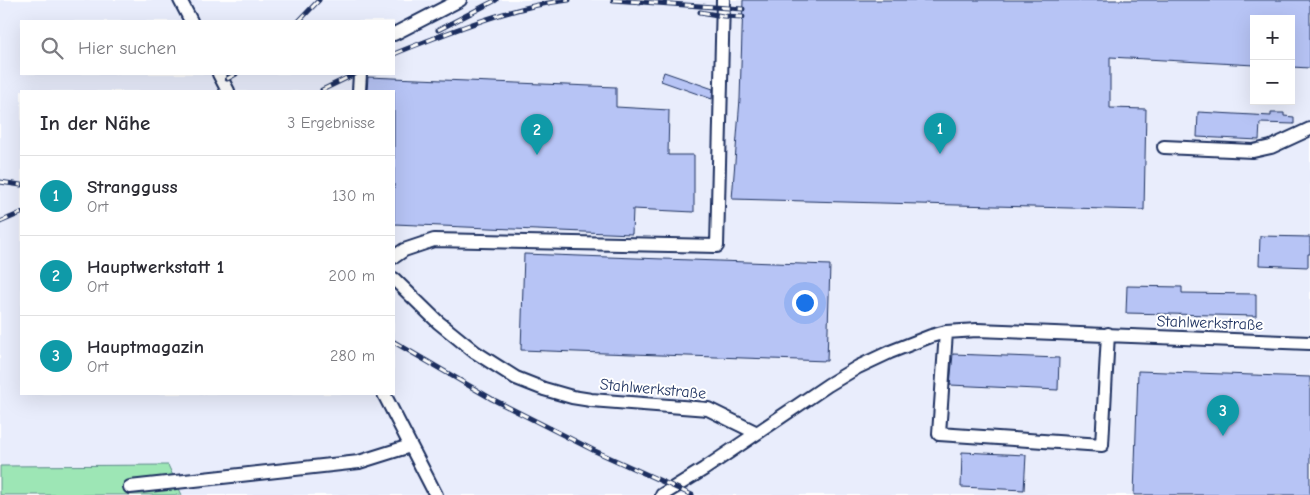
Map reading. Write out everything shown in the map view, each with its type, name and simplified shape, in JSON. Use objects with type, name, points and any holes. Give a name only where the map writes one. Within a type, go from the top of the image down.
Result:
[{"type":"lane","points":[[180,0],[190,20]]},
{"type":"lane","points":[[395,33],[460,0]]},
{"type":"lane","points":[[395,256],[404,250],[434,240],[717,246],[723,0]]},
{"type":"lane","points":[[219,75],[227,90]]},
{"type":"lane","points":[[359,90],[360,75]]},
{"type":"lane","points":[[1164,147],[1253,151],[1271,147],[1310,129]]},
{"type":"lane","name":"Stahlwerkstraße","points":[[395,280],[438,322],[475,352],[516,378],[544,389],[591,400],[708,409],[757,433],[858,367],[890,352],[946,332],[977,330],[1310,343]]},
{"type":"lane","points":[[946,332],[939,434],[1102,445],[1108,334]]},
{"type":"lane","points":[[384,395],[432,493]]},
{"type":"lane","points":[[662,495],[757,433]]},
{"type":"lane","points":[[130,487],[359,462],[410,446]]},
{"type":"shaded area","points":[[0,0],[1310,0],[1310,495],[182,495],[168,465],[0,466]]},
{"type":"green space","points":[[168,465],[182,495],[0,495],[0,466]]},
{"type":"building","points":[[743,0],[1310,0],[1310,68],[1295,67],[1295,15],[1250,15],[1250,65],[1110,57],[1110,108],[1146,109],[1144,210],[732,199],[740,99]]},
{"type":"building","points":[[664,72],[713,89],[712,99],[661,81]]},
{"type":"building","points":[[368,77],[616,87],[616,107],[669,110],[668,155],[694,155],[694,212],[633,209],[632,234],[395,224],[395,90],[367,90]]},
{"type":"building","points":[[1198,112],[1271,116],[1271,113],[1284,113],[1284,116],[1294,117],[1294,124],[1260,123],[1259,140],[1197,137]]},
{"type":"building","points":[[1260,236],[1310,237],[1308,267],[1259,265]]},
{"type":"building","points":[[524,254],[830,265],[827,361],[521,350]]},
{"type":"building","points":[[1127,286],[1182,287],[1182,293],[1256,294],[1256,316],[1126,313]]},
{"type":"building","points":[[953,354],[1059,358],[1058,390],[950,385]]},
{"type":"building","points":[[1138,371],[1310,377],[1310,495],[1134,495]]},
{"type":"building","points":[[962,452],[1026,455],[1024,490],[961,487]]},
{"type":"railway","points":[[300,20],[319,0]]},
{"type":"railway","points":[[438,30],[496,0]]},
{"type":"railway","points":[[395,54],[501,14],[569,0]]},
{"type":"railway","points":[[613,0],[743,9]]},
{"type":"railway","points":[[700,12],[743,17]]},
{"type":"railway","points":[[227,79],[234,75]]},
{"type":"railway","points":[[322,90],[353,75]]},
{"type":"railway","points":[[0,182],[20,185]]},
{"type":"railway","points":[[0,222],[20,213]]},
{"type":"railway","points":[[395,343],[492,399],[595,451],[692,495]]},
{"type":"place","name":"Strangguss","points":[[940,154]]},
{"type":"place","name":"Hauptwerkstatt 1","points":[[537,155]]},
{"type":"place","name":"Hauptmagazin","points":[[1223,436]]}]
